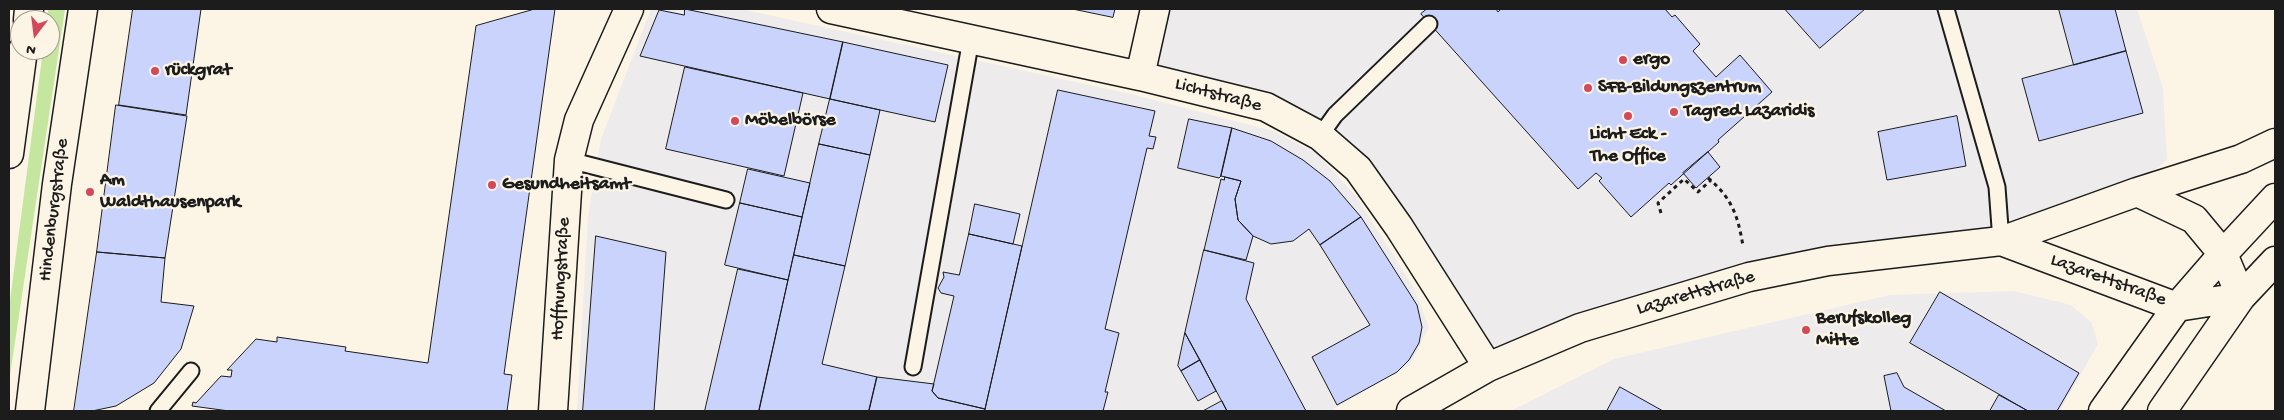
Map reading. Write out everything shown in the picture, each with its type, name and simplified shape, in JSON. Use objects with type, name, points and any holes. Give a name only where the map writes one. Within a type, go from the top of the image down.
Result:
[{"type":"street","name":"Hindenburgstraße","points":[[30,411],[57,184],[83,9]]},
{"type":"street","name":"Hoffnungstraße","points":[[554,411],[569,160],[579,120],[629,9]]},
{"type":"street","name":"Lichtstraße","points":[[831,9],[1140,76],[1266,107],[1320,136],[1358,169],[1399,227],[1488,367]]},
{"type":"street","points":[[1140,76],[1155,9]]},
{"type":"street","points":[[9,154],[22,60]]},
{"type":"street","name":"Lazarettstraße","points":[[1411,411],[1488,367],[1580,328],[1750,277],[1828,261],[2001,241],[2137,192],[2241,159],[2275,143]]},
{"type":"street","points":[[2137,192],[2194,219],[2223,254],[2241,297]]},
{"type":"street","points":[[2103,411],[2177,307],[2275,198]]},
{"type":"street","name":"Lazarettstraße","points":[[2001,241],[2177,307],[2241,297]]},
{"type":"street","points":[[2162,411],[2241,297],[2275,261]]},
{"type":"lane","points":[[1946,9],[1997,187],[2001,241]]},
{"type":"lane","points":[[1320,136],[1335,115],[1429,24]]},
{"type":"lane","points":[[913,367],[971,39]]},
{"type":"lane","points":[[569,160],[726,200]]},
{"type":"lane","points":[[158,411],[191,371]]},
{"type":"path","points":[[1661,213],[1658,203],[1684,178],[1698,192],[1709,179],[1723,192],[1738,216],[1750,277]]},
{"type":"shaded area","points":[[651,9],[741,9],[1135,95],[1273,131],[1316,153],[1356,196],[1413,287],[1429,327],[1410,365],[1330,411],[577,411],[588,216],[601,139]]},
{"type":"shaded area","points":[[1162,9],[2137,9],[2163,88],[2167,160],[2130,190],[2006,233],[1833,257],[1492,358],[1359,162],[1150,72]]},
{"type":"shaded area","points":[[2014,291],[2071,305],[2092,323],[2098,344],[2060,411],[1511,411],[1614,359],[1890,295]]},
{"type":"green space","points":[[65,9],[60,42],[60,10],[48,10]]},
{"type":"green space","points":[[42,60],[57,60],[9,382],[9,308]]},
{"type":"building","points":[[133,9],[201,9],[186,115],[119,105]]},
{"type":"building","name":"Gesundheitsamt","points":[[535,9],[555,9],[504,374],[512,375],[507,411],[229,411],[192,406],[193,402],[196,403],[221,376],[231,377],[232,370],[227,370],[256,339],[277,342],[277,337],[346,347],[345,351],[428,363],[476,26]]},
{"type":"building","points":[[685,9],[843,42],[830,99],[640,56],[659,10],[684,15]]},
{"type":"building","points":[[1073,9],[1115,9],[1113,17]]},
{"type":"building","name":"Licht Eck - The Office","points":[[1427,9],[1496,9],[1498,12],[1501,9],[1665,9],[1672,17],[1675,15],[1700,44],[1693,51],[1716,77],[1740,55],[1772,92],[1671,185],[1669,183],[1631,217],[1599,181],[1602,178],[1596,173],[1578,189],[1421,14]]},
{"type":"building","points":[[1785,9],[1865,9],[1820,48]]},
{"type":"building","points":[[2059,9],[2115,9],[2126,51],[2074,65]]},
{"type":"building","points":[[843,42],[948,65],[935,122],[830,99]]},
{"type":"building","points":[[2126,51],[2143,113],[2039,141],[2022,79]]},
{"type":"building","name":"Möbelbörse","points":[[685,67],[803,93],[784,176],[666,149]]},
{"type":"building","points":[[1058,90],[1155,111],[1149,136],[1156,137],[1153,149],[1147,148],[1105,329],[1119,333],[1105,392],[1108,392],[1103,411],[985,411]]},
{"type":"building","points":[[830,99],[880,110],[870,155],[819,144]]},
{"type":"building","points":[[116,105],[187,116],[165,258],[97,252]]},
{"type":"building","points":[[1957,116],[1966,166],[1887,180],[1878,132]]},
{"type":"building","points":[[1189,119],[1232,128],[1219,178],[1178,168]]},
{"type":"building","points":[[1232,128],[1271,141],[1303,160],[1330,181],[1361,217],[1320,245],[1309,229],[1293,241],[1271,244],[1253,236],[1238,220],[1235,199],[1241,181],[1221,176]]},
{"type":"building","points":[[819,144],[870,155],[845,266],[794,255]]},
{"type":"building","points":[[1708,152],[1720,167],[1696,188],[1683,173]]},
{"type":"building","points":[[748,169],[810,183],[802,217],[740,203]]},
{"type":"building","points":[[1225,177],[1241,181],[1235,199],[1238,220],[1253,236],[1246,260],[1204,250],[1221,179],[1224,180]]},
{"type":"building","points":[[740,203],[802,217],[788,280],[725,265]]},
{"type":"building","points":[[975,204],[1020,214],[1013,244],[969,234]]},
{"type":"building","points":[[1361,217],[1417,305],[1422,327],[1419,343],[1409,360],[1397,372],[1337,405],[1312,357],[1370,325],[1320,245]]},
{"type":"building","points":[[969,234],[1022,246],[985,409],[938,398],[932,391],[954,296],[941,293],[938,288],[944,277],[943,272],[959,275]]},
{"type":"building","points":[[596,236],[666,252],[654,411],[583,411]]},
{"type":"building","points":[[1204,250],[1254,263],[1246,299],[1306,411],[1227,411],[1185,333]]},
{"type":"building","points":[[97,252],[165,258],[161,302],[194,306],[181,349],[154,383],[116,406],[92,411],[74,411]]},
{"type":"building","points":[[794,255],[845,266],[822,364],[877,377],[869,411],[759,411]]},
{"type":"building","points":[[738,269],[788,280],[759,411],[705,411]]},
{"type":"building","points":[[1940,292],[2079,373],[2057,411],[2028,411],[1910,343]]},
{"type":"building","points":[[1185,333],[1200,360],[1181,371],[1178,366]]},
{"type":"building","points":[[1200,360],[1216,391],[1198,401],[1181,371]]},
{"type":"building","points":[[1897,373],[1904,387],[1946,411],[1891,411],[1884,376]]},
{"type":"building","points":[[877,377],[934,384],[932,391],[938,398],[985,409],[985,411],[869,411]]},
{"type":"building","points":[[1620,387],[1663,411],[1607,411]]},
{"type":"building","points":[[1999,395],[2028,411],[1990,411]]},
{"type":"building","points":[[1222,401],[1227,411],[1203,411]]},
{"type":"place","name":"ergo","points":[[1623,60]]},
{"type":"place","name":"rückgrat","points":[[155,71]]},
{"type":"place","name":"SFB-Bildungszentrum","points":[[1588,88]]},
{"type":"place","name":"Tagred Lazaridis","points":[[1674,112]]},
{"type":"place","name":"Licht Eck - The Office","points":[[1628,116]]},
{"type":"place","name":"Möbelbörse","points":[[735,121]]},
{"type":"place","name":"Gesundheitsamt","points":[[492,185]]},
{"type":"place","name":"Am Waldthausenpark","points":[[90,192]]},
{"type":"place","name":"Berufskolleg Mitte","points":[[1806,330]]}]
